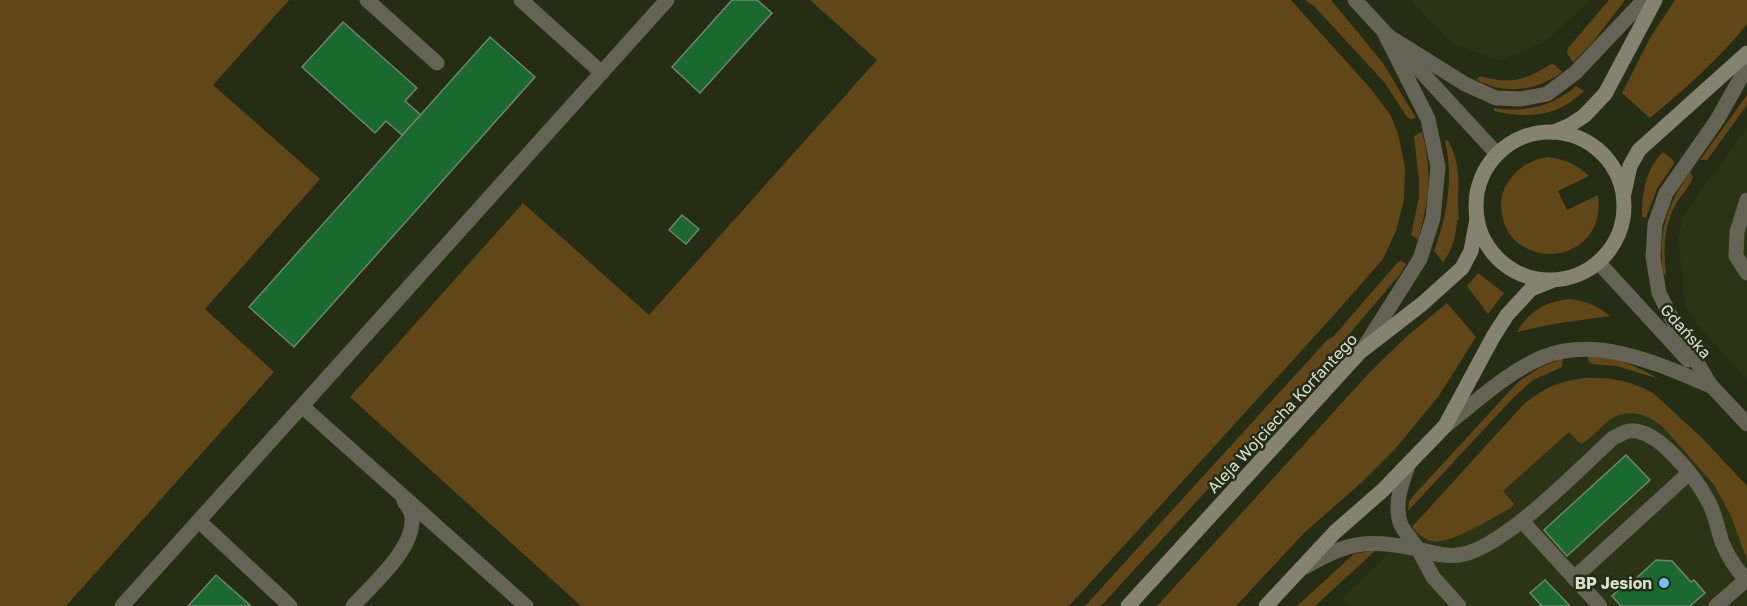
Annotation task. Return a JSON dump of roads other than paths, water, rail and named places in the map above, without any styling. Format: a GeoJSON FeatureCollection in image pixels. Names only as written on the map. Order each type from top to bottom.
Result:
{"type":"FeatureCollection","features":[{"type":"Feature","properties":{"kind":"main road"},"geometry":{"type":"LineString","coordinates":[[1551,281],[1527,277],[1505,266],[1489,249],[1477,219],[1476,195],[1484,172],[1497,154],[1514,141],[1534,134],[1554,132],[1584,116],[1605,94],[1655,0]]}},
{"type":"Feature","properties":{"kind":"main road"},"geometry":{"type":"LineString","coordinates":[[1266,606],[1335,532],[1383,490],[1445,426],[1493,337],[1507,315],[1531,289],[1585,272],[1599,262],[1613,247],[1622,226],[1624,193],[1630,165],[1639,150],[1747,53]]}},
{"type":"Feature","properties":{"kind":"main road"},"geometry":{"type":"LineString","coordinates":[[1554,132],[1580,138],[1599,150],[1613,166],[1624,193]]}},
{"type":"Feature","properties":{"kind":"main road","name":"Aleja Wojciecha Korfantego"},"geometry":{"type":"LineString","coordinates":[[1128,606],[1360,352],[1422,304],[1462,268],[1471,251],[1477,219]]}},
{"type":"Feature","properties":{"kind":"street"},"geometry":{"type":"LineString","coordinates":[[366,0],[437,63]]}},
{"type":"Feature","properties":{"kind":"street"},"geometry":{"type":"LineString","coordinates":[[521,0],[602,73]]}},
{"type":"Feature","properties":{"kind":"street"},"geometry":{"type":"LineString","coordinates":[[122,606],[667,0]]}},
{"type":"Feature","properties":{"kind":"street"},"geometry":{"type":"LineString","coordinates":[[1355,0],[1497,154]]}},
{"type":"Feature","properties":{"kind":"street"},"geometry":{"type":"LineString","coordinates":[[1385,34],[1465,84],[1496,98],[1521,99],[1547,94],[1575,73],[1644,0]]}},
{"type":"Feature","properties":{"kind":"street"},"geometry":{"type":"LineString","coordinates":[[1360,352],[1420,259],[1433,218],[1438,167],[1428,119],[1385,34]]}},
{"type":"Feature","properties":{"kind":"street"},"geometry":{"type":"LineString","coordinates":[[1711,386],[1674,325],[1659,294],[1653,257],[1655,224],[1666,193],[1717,120],[1747,67]]}},
{"type":"Feature","properties":{"kind":"street"},"geometry":{"type":"LineString","coordinates":[[1747,200],[1737,232],[1737,256],[1747,273]]}},
{"type":"Feature","properties":{"kind":"street","name":"Gdańska"},"geometry":{"type":"LineString","coordinates":[[1599,262],[1747,424]]}},
{"type":"Feature","properties":{"kind":"street"},"geometry":{"type":"LineString","coordinates":[[1445,426],[1511,376],[1543,357],[1575,349],[1608,351],[1657,364],[1711,386]]}},
{"type":"Feature","properties":{"kind":"street"},"geometry":{"type":"LineString","coordinates":[[303,407],[526,606]]}},
{"type":"Feature","properties":{"kind":"street"},"geometry":{"type":"LineString","coordinates":[[1297,572],[1329,553],[1367,542],[1389,543],[1438,555],[1460,555],[1489,544],[1522,521],[1613,438],[1629,430],[1645,433],[1663,446],[1689,473],[1708,500],[1723,544],[1736,569],[1746,580],[1716,606]]}},
{"type":"Feature","properties":{"kind":"street"},"geometry":{"type":"LineString","coordinates":[[1409,463],[1399,491],[1398,510],[1401,525],[1418,549],[1433,577],[1459,606]]}},
{"type":"Feature","properties":{"kind":"street"},"geometry":{"type":"LineString","coordinates":[[1574,578],[1689,473]]}},
{"type":"Feature","properties":{"kind":"street"},"geometry":{"type":"LineString","coordinates":[[353,606],[403,549],[411,530],[411,514],[402,495]]}},
{"type":"Feature","properties":{"kind":"street"},"geometry":{"type":"LineString","coordinates":[[199,521],[290,606]]}},
{"type":"Feature","properties":{"kind":"street"},"geometry":{"type":"LineString","coordinates":[[1522,521],[1600,606]]}},
{"type":"Feature","properties":{"kind":"place","name":"BP Jesion"},"geometry":{"type":"Point","coordinates":[1664,583]}}]}
